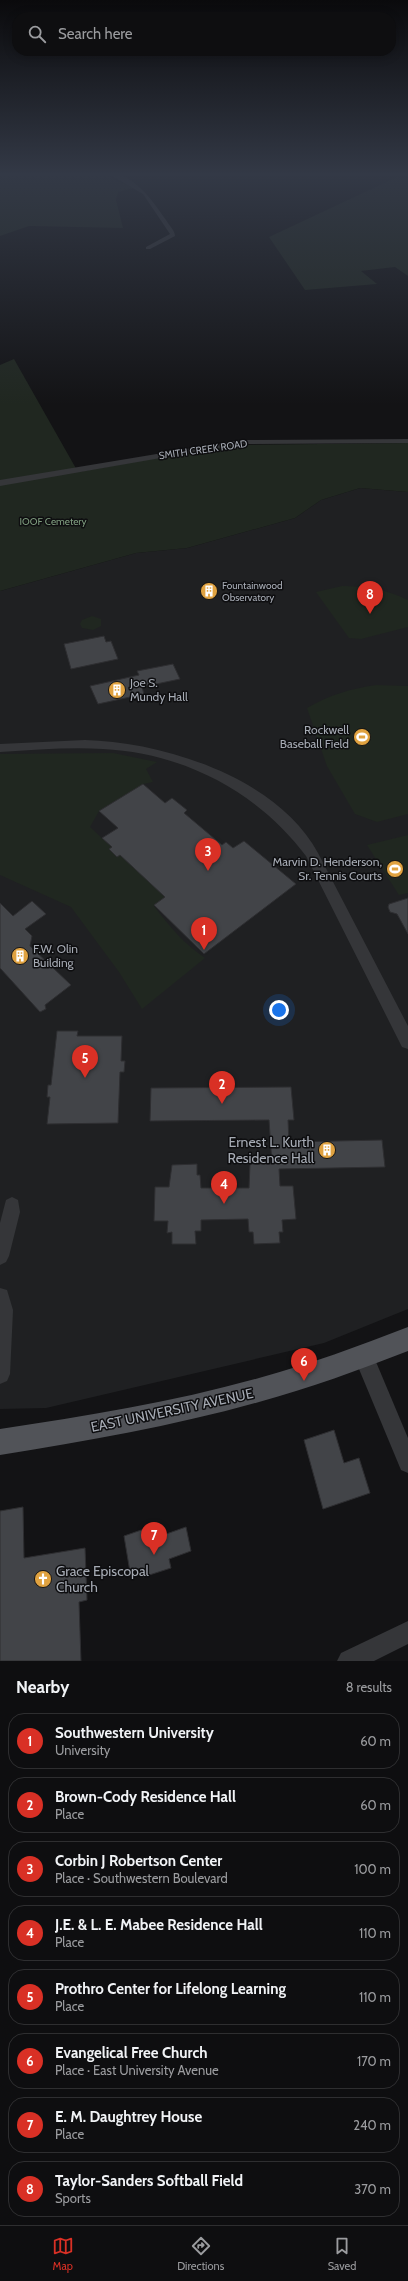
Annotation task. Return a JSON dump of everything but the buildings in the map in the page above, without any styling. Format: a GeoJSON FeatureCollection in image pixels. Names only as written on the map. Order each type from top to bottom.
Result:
{"type":"FeatureCollection","features":[{"type":"Feature","properties":{"kind":"main road","name":"EAST UNIVERSITY AVENUE"},"geometry":{"type":"LineString","coordinates":[[0,1442],[58,1434],[202,1406],[277,1386],[364,1357],[408,1339]]}},
{"type":"Feature","properties":{"kind":"street","name":"SMITH CREEK ROAD"},"geometry":{"type":"LineString","coordinates":[[0,483],[241,442],[408,441]]}},
{"type":"Feature","properties":{"kind":"street"},"geometry":{"type":"LineString","coordinates":[[0,748],[88,744],[136,748],[181,759],[209,770],[248,793],[301,838],[311,853],[408,1042]]}},
{"type":"Feature","properties":{"kind":"street"},"geometry":{"type":"LineString","coordinates":[[0,1256],[3,1236],[12,1216],[12,1206]]}},
{"type":"Feature","properties":{"kind":"street"},"geometry":{"type":"LineString","coordinates":[[0,1297],[4,1310],[0,1374]]}},
{"type":"Feature","properties":{"kind":"street"},"geometry":{"type":"LineString","coordinates":[[364,1357],[408,1464]]}},
{"type":"Feature","properties":{"kind":"street"},"geometry":{"type":"LineString","coordinates":[[349,1661],[408,1632]]}},
{"type":"Feature","properties":{"kind":"shaded area"},"geometry":{"type":"Polygon","coordinates":[[[360,488],[408,492],[408,1309],[324,1343],[46,1408],[0,1409],[0,591],[136,553],[187,548],[295,518],[321,500],[360,488]]]}},
{"type":"Feature","properties":{"kind":"green space"},"geometry":{"type":"Polygon","coordinates":[[[278,251],[408,251],[408,276],[395,267],[361,271],[377,284],[305,290],[278,251]]]}},
{"type":"Feature","properties":{"kind":"green space","name":"IOOF Cemetery"},"geometry":{"type":"Polygon","coordinates":[[[14,359],[78,472],[229,445],[408,443],[408,492],[360,488],[321,500],[295,518],[187,548],[136,553],[0,591],[0,365],[14,359]]]}},
{"type":"Feature","properties":{"kind":"green space"},"geometry":{"type":"Polygon","coordinates":[[[342,586],[375,589],[391,593],[408,600],[408,627],[361,639],[349,638],[316,592],[342,586]]]}},
{"type":"Feature","properties":{"kind":"green space"},"geometry":{"type":"Polygon","coordinates":[[[92,616],[101,619],[101,626],[93,630],[82,628],[80,624],[82,620],[92,616]]]}},
{"type":"Feature","properties":{"kind":"green space","name":"Rockwell Baseball Field"},"geometry":{"type":"Polygon","coordinates":[[[376,685],[408,686],[408,814],[377,822],[355,814],[327,766],[307,708],[323,699],[340,693],[376,685]]]}},
{"type":"Feature","properties":{"kind":"green space"},"geometry":{"type":"Polygon","coordinates":[[[113,753],[157,762],[146,769],[153,782],[143,784],[99,811],[90,827],[165,897],[154,906],[177,934],[190,947],[205,958],[142,1009],[119,972],[71,907],[0,875],[0,754],[113,753]]]}},
{"type":"Feature","properties":{"kind":"green space","name":"Marvin D. Henderson, Sr. Tennis Courts"},"geometry":{"type":"Polygon","coordinates":[[[408,835],[408,893],[399,895],[367,845],[408,835]]]}},
{"type":"Feature","properties":{"kind":"place","name":"Fountainwood Observatory"},"geometry":{"type":"Point","coordinates":[209,591]}},
{"type":"Feature","properties":{"kind":"place","name":"Taylor-Sanders Softball Field"},"geometry":{"type":"Point","coordinates":[370,614]}},
{"type":"Feature","properties":{"kind":"place","name":"Joe S. Mundy Hall"},"geometry":{"type":"Point","coordinates":[117,690]}},
{"type":"Feature","properties":{"kind":"place","name":"Rockwell Baseball Field"},"geometry":{"type":"Point","coordinates":[362,737]}},
{"type":"Feature","properties":{"kind":"place","name":"Marvin D. Henderson, Sr. Tennis Courts"},"geometry":{"type":"Point","coordinates":[395,869]}},
{"type":"Feature","properties":{"kind":"place","name":"Corbin J Robertson Center"},"geometry":{"type":"Point","coordinates":[208,871]}},
{"type":"Feature","properties":{"kind":"place","name":"Southwestern University"},"geometry":{"type":"Point","coordinates":[204,950]}},
{"type":"Feature","properties":{"kind":"place","name":"F.W. Olin Building"},"geometry":{"type":"Point","coordinates":[20,956]}},
{"type":"Feature","properties":{"kind":"place","name":"Prothro Center for Lifelong Learning"},"geometry":{"type":"Point","coordinates":[85,1078]}},
{"type":"Feature","properties":{"kind":"place","name":"Brown-Cody Residence Hall"},"geometry":{"type":"Point","coordinates":[222,1104]}},
{"type":"Feature","properties":{"kind":"place","name":"Ernest L. Kurth Residence Hall"},"geometry":{"type":"Point","coordinates":[327,1150]}},
{"type":"Feature","properties":{"kind":"place","name":"J.E. & L. E. Mabee Residence Hall"},"geometry":{"type":"Point","coordinates":[224,1204]}},
{"type":"Feature","properties":{"kind":"place","name":"Evangelical Free Church"},"geometry":{"type":"Point","coordinates":[304,1381]}},
{"type":"Feature","properties":{"kind":"place","name":"E. M. Daughtrey House"},"geometry":{"type":"Point","coordinates":[154,1555]}},
{"type":"Feature","properties":{"kind":"place","name":"Grace Episcopal Church"},"geometry":{"type":"Point","coordinates":[43,1579]}}]}
